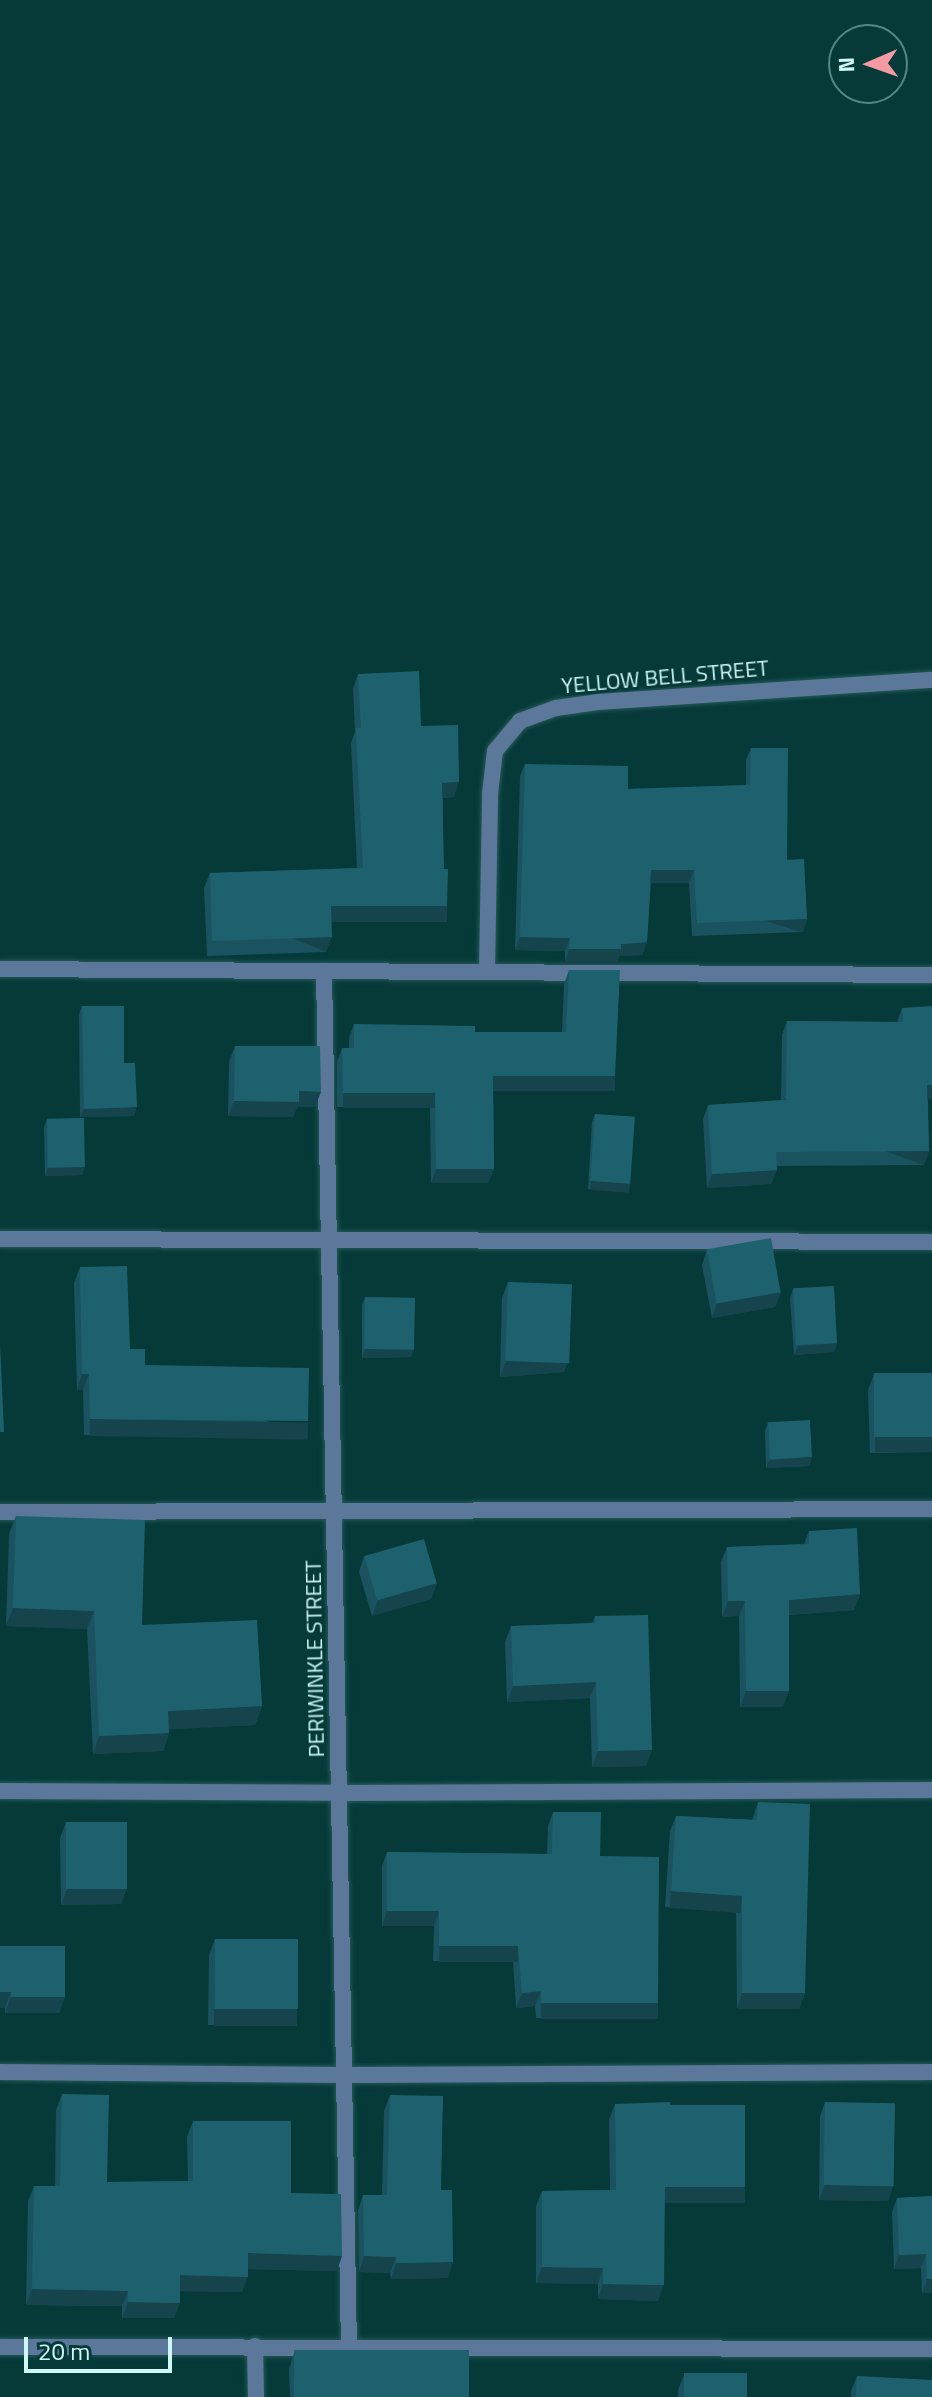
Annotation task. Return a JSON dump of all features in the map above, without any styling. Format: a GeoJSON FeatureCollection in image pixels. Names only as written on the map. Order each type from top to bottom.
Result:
{"type":"FeatureCollection","features":[{"type":"Feature","properties":{"kind":"street","name":"YELLOW BELL STREET"},"geometry":{"type":"LineString","coordinates":[[487,971],[491,780],[495,751],[520,721],[556,708],[598,702],[932,680]]}},
{"type":"Feature","properties":{"kind":"street"},"geometry":{"type":"LineString","coordinates":[[0,969],[932,975]]}},
{"type":"Feature","properties":{"kind":"street","name":"PERIWINKLE STREET"},"geometry":{"type":"LineString","coordinates":[[324,971],[349,2347]]}},
{"type":"Feature","properties":{"kind":"street"},"geometry":{"type":"LineString","coordinates":[[0,1239],[932,1242]]}},
{"type":"Feature","properties":{"kind":"street"},"geometry":{"type":"LineString","coordinates":[[0,1512],[932,1509]]}},
{"type":"Feature","properties":{"kind":"street"},"geometry":{"type":"LineString","coordinates":[[0,1791],[932,1790]]}},
{"type":"Feature","properties":{"kind":"street"},"geometry":{"type":"LineString","coordinates":[[0,2072],[344,2075],[932,2072]]}},
{"type":"Feature","properties":{"kind":"street"},"geometry":{"type":"LineString","coordinates":[[255,2346],[256,2397]]}},
{"type":"Feature","properties":{"kind":"street"},"geometry":{"type":"LineString","coordinates":[[0,2347],[932,2349]]}},
{"type":"Feature","properties":{"kind":"building"},"geometry":{"type":"Polygon","coordinates":[[[419,671],[421,726],[458,725],[459,782],[442,783],[444,869],[448,869],[447,906],[331,906],[332,937],[212,941],[210,873],[363,868],[356,728],[361,728],[358,674],[419,671]]]}},
{"type":"Feature","properties":{"kind":"building"},"geometry":{"type":"Polygon","coordinates":[[[751,748],[788,748],[787,860],[804,859],[807,919],[697,923],[694,870],[651,870],[647,942],[621,944],[621,949],[569,949],[570,938],[520,937],[525,764],[628,766],[628,789],[750,785],[751,748]]]}},
{"type":"Feature","properties":{"kind":"building"},"geometry":{"type":"Polygon","coordinates":[[[569,970],[620,970],[615,1076],[493,1076],[494,1169],[436,1169],[435,1093],[343,1093],[342,1048],[354,1048],[354,1024],[475,1026],[475,1032],[566,1032],[569,970]]]}},
{"type":"Feature","properties":{"kind":"building"},"geometry":{"type":"Polygon","coordinates":[[[82,1006],[124,1006],[124,1063],[135,1063],[137,1107],[84,1109],[82,1006]]]}},
{"type":"Feature","properties":{"kind":"building"},"geometry":{"type":"Polygon","coordinates":[[[932,1006],[932,1085],[927,1085],[929,1151],[776,1152],[777,1170],[712,1174],[708,1105],[786,1100],[787,1021],[903,1022],[902,1008],[932,1006]]]}},
{"type":"Feature","properties":{"kind":"building"},"geometry":{"type":"Polygon","coordinates":[[[235,1046],[320,1046],[321,1092],[299,1091],[299,1102],[234,1101],[235,1046]]]}},
{"type":"Feature","properties":{"kind":"building"},"geometry":{"type":"Polygon","coordinates":[[[595,1114],[635,1117],[630,1184],[590,1181],[595,1114]]]}},
{"type":"Feature","properties":{"kind":"building"},"geometry":{"type":"Polygon","coordinates":[[[84,1118],[85,1167],[48,1168],[47,1119],[84,1118]]]}},
{"type":"Feature","properties":{"kind":"building"},"geometry":{"type":"Polygon","coordinates":[[[771,1238],[781,1292],[717,1303],[707,1249],[771,1238]]]}},
{"type":"Feature","properties":{"kind":"building"},"geometry":{"type":"Polygon","coordinates":[[[127,1266],[130,1349],[145,1349],[145,1365],[309,1368],[308,1421],[90,1419],[89,1374],[82,1374],[80,1267],[127,1266]]]}},
{"type":"Feature","properties":{"kind":"building"},"geometry":{"type":"Polygon","coordinates":[[[508,1282],[572,1284],[569,1363],[505,1361],[508,1282]]]}},
{"type":"Feature","properties":{"kind":"building"},"geometry":{"type":"Polygon","coordinates":[[[834,1286],[837,1343],[796,1345],[793,1288],[834,1286]]]}},
{"type":"Feature","properties":{"kind":"building"},"geometry":{"type":"Polygon","coordinates":[[[365,1297],[415,1298],[414,1350],[364,1349],[365,1297]]]}},
{"type":"Feature","properties":{"kind":"building"},"geometry":{"type":"Polygon","coordinates":[[[0,1343],[4,1432],[0,1432],[0,1343]]]}},
{"type":"Feature","properties":{"kind":"building"},"geometry":{"type":"Polygon","coordinates":[[[874,1373],[932,1373],[932,1437],[874,1437],[874,1373]]]}},
{"type":"Feature","properties":{"kind":"building"},"geometry":{"type":"Polygon","coordinates":[[[810,1420],[812,1457],[770,1459],[768,1422],[810,1420]]]}},
{"type":"Feature","properties":{"kind":"building"},"geometry":{"type":"Polygon","coordinates":[[[16,1516],[145,1520],[142,1625],[257,1620],[262,1706],[168,1711],[169,1733],[99,1736],[94,1611],[13,1608],[16,1516]]]}},
{"type":"Feature","properties":{"kind":"building"},"geometry":{"type":"Polygon","coordinates":[[[857,1528],[860,1594],[789,1600],[789,1691],[746,1691],[745,1601],[728,1601],[727,1547],[809,1544],[809,1531],[857,1528]]]}},
{"type":"Feature","properties":{"kind":"building"},"geometry":{"type":"Polygon","coordinates":[[[424,1539],[437,1583],[377,1600],[364,1556],[424,1539]]]}},
{"type":"Feature","properties":{"kind":"building"},"geometry":{"type":"Polygon","coordinates":[[[648,1615],[652,1750],[598,1751],[596,1682],[513,1686],[511,1626],[595,1623],[595,1616],[648,1615]]]}},
{"type":"Feature","properties":{"kind":"building"},"geometry":{"type":"Polygon","coordinates":[[[758,1802],[810,1804],[805,1993],[742,1993],[742,1896],[671,1891],[676,1816],[757,1820],[758,1802]]]}},
{"type":"Feature","properties":{"kind":"building"},"geometry":{"type":"Polygon","coordinates":[[[553,1812],[601,1812],[600,1856],[659,1857],[658,2003],[541,2003],[541,1991],[522,1993],[518,1946],[439,1946],[439,1911],[387,1911],[387,1852],[552,1854],[553,1812]]]}},
{"type":"Feature","properties":{"kind":"building"},"geometry":{"type":"Polygon","coordinates":[[[66,1822],[127,1822],[127,1889],[66,1889],[66,1822]]]}},
{"type":"Feature","properties":{"kind":"building"},"geometry":{"type":"Polygon","coordinates":[[[215,1939],[298,1939],[298,2009],[215,2009],[215,1939]]]}},
{"type":"Feature","properties":{"kind":"building"},"geometry":{"type":"Polygon","coordinates":[[[0,1946],[65,1946],[65,1997],[11,1997],[11,1992],[0,1992],[0,1946]]]}},
{"type":"Feature","properties":{"kind":"building"},"geometry":{"type":"Polygon","coordinates":[[[62,2094],[109,2095],[107,2182],[193,2181],[193,2121],[291,2121],[291,2193],[341,2194],[342,2256],[248,2253],[248,2277],[180,2275],[180,2303],[128,2302],[128,2291],[32,2289],[34,2186],[60,2186],[62,2094]]]}},
{"type":"Feature","properties":{"kind":"building"},"geometry":{"type":"Polygon","coordinates":[[[390,2095],[443,2096],[441,2190],[452,2190],[453,2262],[396,2263],[396,2257],[364,2256],[363,2195],[387,2195],[390,2095]]]}},
{"type":"Feature","properties":{"kind":"building"},"geometry":{"type":"Polygon","coordinates":[[[670,2102],[670,2105],[745,2105],[745,2187],[665,2187],[664,2285],[603,2284],[603,2268],[542,2267],[542,2191],[616,2190],[615,2104],[670,2102]]]}},
{"type":"Feature","properties":{"kind":"building"},"geometry":{"type":"Polygon","coordinates":[[[825,2102],[895,2103],[894,2186],[824,2185],[825,2102]]]}},
{"type":"Feature","properties":{"kind":"building"},"geometry":{"type":"Polygon","coordinates":[[[932,2196],[932,2279],[927,2279],[926,2254],[899,2255],[897,2198],[932,2196]]]}},
{"type":"Feature","properties":{"kind":"building"},"geometry":{"type":"Polygon","coordinates":[[[294,2350],[469,2350],[469,2397],[294,2397],[294,2350]]]}},
{"type":"Feature","properties":{"kind":"building"},"geometry":{"type":"Polygon","coordinates":[[[684,2373],[747,2373],[747,2397],[684,2397],[684,2373]]]}},
{"type":"Feature","properties":{"kind":"building"},"geometry":{"type":"Polygon","coordinates":[[[857,2376],[932,2380],[932,2397],[856,2397],[857,2376]]]}}]}
